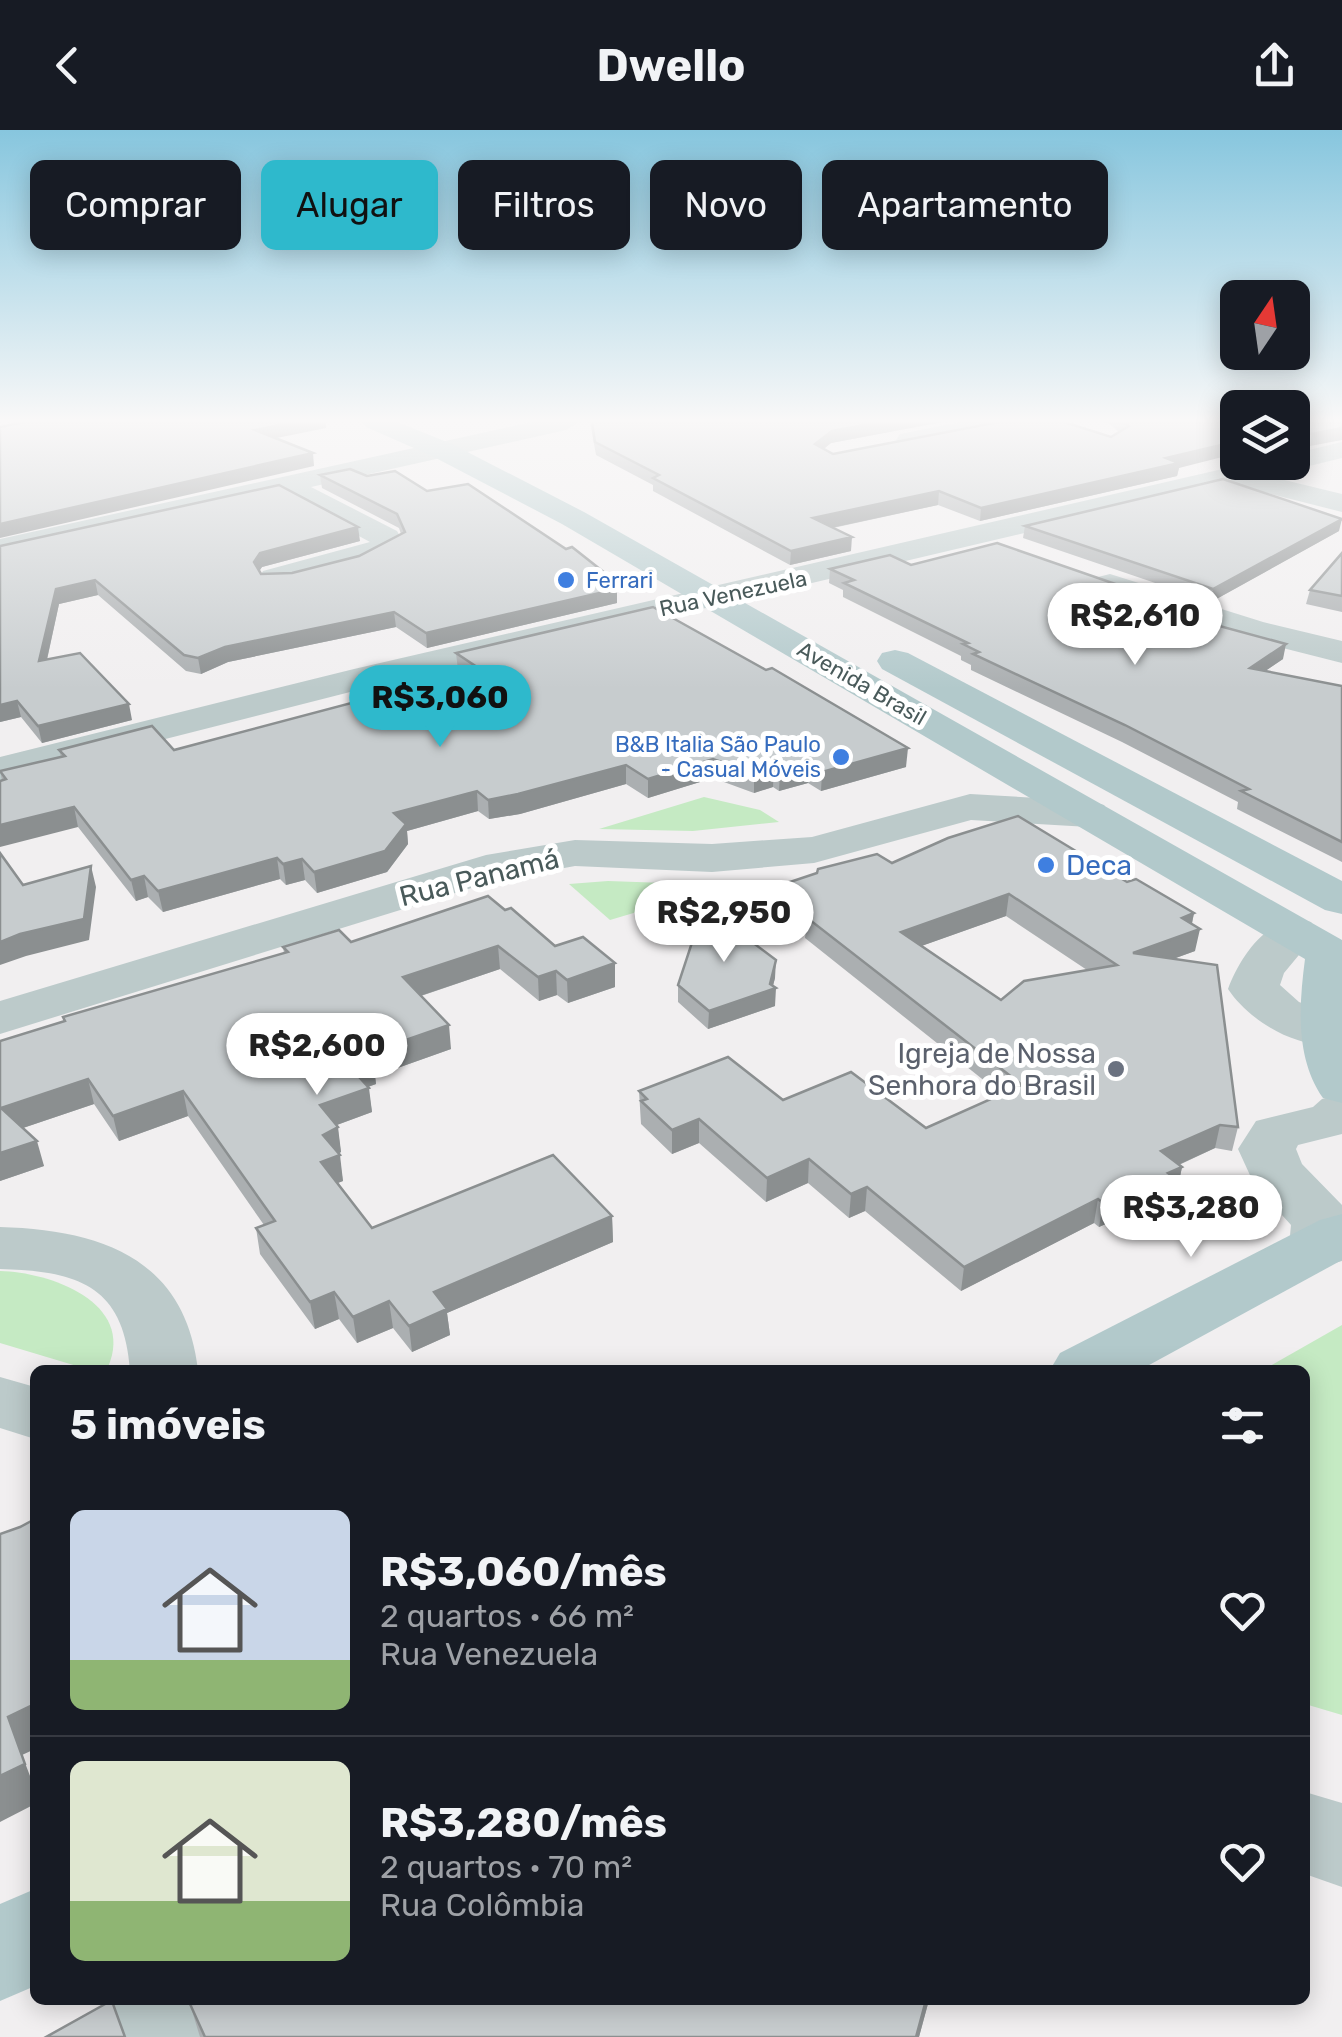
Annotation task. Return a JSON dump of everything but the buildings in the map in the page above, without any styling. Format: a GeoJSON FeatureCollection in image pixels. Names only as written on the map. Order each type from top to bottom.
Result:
{"type":"FeatureCollection","features":[{"type":"Feature","properties":{"kind":"main road","name":"Avenida Brasil"},"geometry":{"type":"LineString","coordinates":[[571,511],[1322,948]]}},
{"type":"Feature","properties":{"kind":"main road","name":"Avenida Brasil"},"geometry":{"type":"LineString","coordinates":[[599,511],[861,643],[1342,900]]}},
{"type":"Feature","properties":{"kind":"main road"},"geometry":{"type":"LineString","coordinates":[[1014,770],[1070,754]]}},
{"type":"Feature","properties":{"kind":"main road"},"geometry":{"type":"LineString","coordinates":[[1322,948],[1328,1051],[1342,1086]]}},
{"type":"Feature","properties":{"kind":"main road"},"geometry":{"type":"LineString","coordinates":[[1094,1365],[1331,1240]]}},
{"type":"Feature","properties":{"kind":"main road"},"geometry":{"type":"LineString","coordinates":[[0,1954],[30,1938]]}},
{"type":"Feature","properties":{"kind":"street"},"geometry":{"type":"LineString","coordinates":[[0,548],[164,511]]}},
{"type":"Feature","properties":{"kind":"street"},"geometry":{"type":"LineString","coordinates":[[275,578],[377,551],[388,543],[386,538],[334,511]]}},
{"type":"Feature","properties":{"kind":"street","name":"Rua Venezuela"},"geometry":{"type":"LineString","coordinates":[[0,770],[335,684],[1085,511]]}},
{"type":"Feature","properties":{"kind":"street"},"geometry":{"type":"LineString","coordinates":[[979,536],[1035,556]]}},
{"type":"Feature","properties":{"kind":"street"},"geometry":{"type":"LineString","coordinates":[[1072,570],[1165,604],[1342,652]]}},
{"type":"Feature","properties":{"kind":"street","name":"Rua Panamá"},"geometry":{"type":"LineString","coordinates":[[970,807],[1014,770]]}},
{"type":"Feature","properties":{"kind":"street","name":"Rua Panamá"},"geometry":{"type":"LineString","coordinates":[[0,1018],[486,869],[538,857],[575,853],[760,856],[814,850],[970,807],[1089,814]]}},
{"type":"Feature","properties":{"kind":"street"},"geometry":{"type":"LineString","coordinates":[[1322,948],[1260,969],[1253,989],[1281,1013],[1326,1031]]}},
{"type":"Feature","properties":{"kind":"street"},"geometry":{"type":"LineString","coordinates":[[1331,1240],[1302,1195],[1275,1171],[1267,1149],[1276,1133],[1333,1119],[1342,1111]]}},
{"type":"Feature","properties":{"kind":"street"},"geometry":{"type":"LineString","coordinates":[[0,1248],[71,1256],[118,1275],[149,1306],[159,1325],[163,1365]]}},
{"type":"Feature","properties":{"kind":"street"},"geometry":{"type":"LineString","coordinates":[[0,1402],[30,1411]]}},
{"type":"Feature","properties":{"kind":"street"},"geometry":{"type":"LineString","coordinates":[[1310,1835],[1342,1845]]}},
{"type":"Feature","properties":{"kind":"street"},"geometry":{"type":"LineString","coordinates":[[158,2005],[176,2037]]}},
{"type":"Feature","properties":{"kind":"green space"},"geometry":{"type":"Polygon","coordinates":[[[704,797],[760,810],[779,822],[693,831],[599,829],[704,797]]]}},
{"type":"Feature","properties":{"kind":"green space"},"geometry":{"type":"Polygon","coordinates":[[[665,883],[704,892],[610,920],[569,884],[665,883]]]}},
{"type":"Feature","properties":{"kind":"green space"},"geometry":{"type":"Polygon","coordinates":[[[0,1271],[41,1277],[83,1295],[99,1308],[110,1325],[113,1344],[108,1365],[73,1365],[0,1343],[0,1271]]]}},
{"type":"Feature","properties":{"kind":"green space"},"geometry":{"type":"Polygon","coordinates":[[[1342,1325],[1342,1715],[1310,1705],[1310,1365],[1272,1365],[1342,1325]]]}},
{"type":"Feature","properties":{"kind":"place","name":"Ferrari"},"geometry":{"type":"Point","coordinates":[566,580]}},
{"type":"Feature","properties":{"kind":"place","name":"B&B Italia São Paulo - Casual Móveis"},"geometry":{"type":"Point","coordinates":[841,757]}},
{"type":"Feature","properties":{"kind":"place","name":"Deca"},"geometry":{"type":"Point","coordinates":[1046,865]}},
{"type":"Feature","properties":{"kind":"place","name":"Igreja de Nossa Senhora do Brasil"},"geometry":{"type":"Point","coordinates":[1116,1069]}}]}
